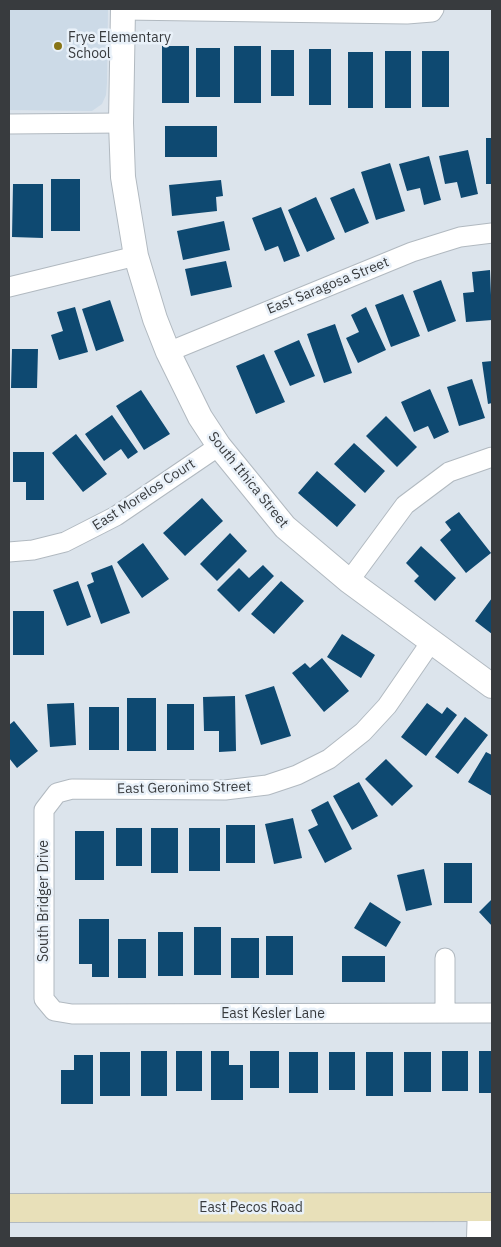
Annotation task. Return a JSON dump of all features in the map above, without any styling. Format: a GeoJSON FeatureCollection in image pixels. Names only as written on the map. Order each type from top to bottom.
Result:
{"type":"FeatureCollection","features":[{"type":"Feature","properties":{"kind":"main road","name":"East Pecos Road"},"geometry":{"type":"LineString","coordinates":[[9,1208],[486,1207]]}},
{"type":"Feature","properties":{"kind":"street"},"geometry":{"type":"LineString","coordinates":[[122,9],[407,14],[433,11]]}},
{"type":"Feature","properties":{"kind":"street","name":"South Ithica Street"},"geometry":{"type":"LineString","coordinates":[[122,9],[121,123],[123,177],[136,256],[152,311],[168,352],[200,417],[218,446],[285,527],[349,581],[492,686]]}},
{"type":"Feature","properties":{"kind":"street"},"geometry":{"type":"LineString","coordinates":[[9,124],[121,123]]}},
{"type":"Feature","properties":{"kind":"street","name":"East Saragosa Street"},"geometry":{"type":"LineString","coordinates":[[168,352],[412,252],[460,236],[492,233]]}},
{"type":"Feature","properties":{"kind":"street"},"geometry":{"type":"LineString","coordinates":[[9,287],[136,256]]}},
{"type":"Feature","properties":{"kind":"street","name":"East Morelos Court"},"geometry":{"type":"LineString","coordinates":[[9,552],[33,550],[65,542],[116,516],[218,446]]}},
{"type":"Feature","properties":{"kind":"street"},"geometry":{"type":"LineString","coordinates":[[349,581],[405,505],[449,472],[492,457]]}},
{"type":"Feature","properties":{"kind":"street","name":"East Geronimo Street"},"geometry":{"type":"LineString","coordinates":[[57,793],[72,789],[225,790],[267,785],[297,775],[329,760],[363,732],[387,706],[431,642]]}},
{"type":"Feature","properties":{"kind":"street","name":"South Bridger Drive"},"geometry":{"type":"LineString","coordinates":[[54,1011],[44,1000],[44,810],[57,793]]}},
{"type":"Feature","properties":{"kind":"street"},"geometry":{"type":"LineString","coordinates":[[445,958],[445,1014]]}},
{"type":"Feature","properties":{"kind":"street","name":"East Kesler Lane"},"geometry":{"type":"LineString","coordinates":[[54,1011],[72,1014],[492,1014]]}},
{"type":"Feature","properties":{"kind":"street"},"geometry":{"type":"LineString","coordinates":[[479,1238],[486,1207]]}},
{"type":"Feature","properties":{"kind":"shaded area","name":"Frye Elementary School"},"geometry":{"type":"Polygon","coordinates":[[[9,9],[108,9],[107,83],[106,95],[102,104],[92,111],[9,110],[9,9]]]}},
{"type":"Feature","properties":{"kind":"building"},"geometry":{"type":"Polygon","coordinates":[[[162,46],[189,46],[189,103],[162,103],[162,46]]]}},
{"type":"Feature","properties":{"kind":"building"},"geometry":{"type":"Polygon","coordinates":[[[234,46],[261,46],[261,103],[234,103],[234,46]]]}},
{"type":"Feature","properties":{"kind":"building"},"geometry":{"type":"Polygon","coordinates":[[[196,48],[220,48],[220,97],[196,97],[196,48]]]}},
{"type":"Feature","properties":{"kind":"building"},"geometry":{"type":"Polygon","coordinates":[[[309,49],[331,49],[331,105],[309,105],[309,49]]]}},
{"type":"Feature","properties":{"kind":"building"},"geometry":{"type":"Polygon","coordinates":[[[271,50],[294,50],[294,96],[271,96],[271,50]]]}},
{"type":"Feature","properties":{"kind":"building"},"geometry":{"type":"Polygon","coordinates":[[[385,51],[411,51],[411,108],[385,108],[385,51]]]}},
{"type":"Feature","properties":{"kind":"building"},"geometry":{"type":"Polygon","coordinates":[[[422,51],[449,51],[449,107],[422,107],[422,51]]]}},
{"type":"Feature","properties":{"kind":"building"},"geometry":{"type":"Polygon","coordinates":[[[348,52],[373,52],[373,108],[348,108],[348,52]]]}},
{"type":"Feature","properties":{"kind":"building"},"geometry":{"type":"Polygon","coordinates":[[[165,126],[217,126],[217,157],[165,157],[165,126]]]}},
{"type":"Feature","properties":{"kind":"building"},"geometry":{"type":"Polygon","coordinates":[[[486,138],[492,138],[492,184],[486,184],[486,138]]]}},
{"type":"Feature","properties":{"kind":"building"},"geometry":{"type":"Polygon","coordinates":[[[468,150],[478,194],[461,198],[457,182],[445,184],[439,156],[468,150]]]}},
{"type":"Feature","properties":{"kind":"building"},"geometry":{"type":"Polygon","coordinates":[[[429,156],[441,200],[424,205],[420,188],[407,191],[399,164],[429,156]]]}},
{"type":"Feature","properties":{"kind":"building"},"geometry":{"type":"Polygon","coordinates":[[[390,163],[405,211],[376,220],[361,172],[390,163]]]}},
{"type":"Feature","properties":{"kind":"building"},"geometry":{"type":"Polygon","coordinates":[[[51,179],[80,179],[80,231],[51,231],[51,179]]]}},
{"type":"Feature","properties":{"kind":"building"},"geometry":{"type":"Polygon","coordinates":[[[221,180],[223,196],[216,197],[217,211],[172,216],[169,185],[221,180]]]}},
{"type":"Feature","properties":{"kind":"building"},"geometry":{"type":"Polygon","coordinates":[[[13,184],[43,184],[43,238],[12,237],[13,184]]]}},
{"type":"Feature","properties":{"kind":"building"},"geometry":{"type":"Polygon","coordinates":[[[354,188],[369,223],[345,233],[330,198],[354,188]]]}},
{"type":"Feature","properties":{"kind":"building"},"geometry":{"type":"Polygon","coordinates":[[[316,197],[335,239],[307,252],[288,210],[316,197]]]}},
{"type":"Feature","properties":{"kind":"building"},"geometry":{"type":"Polygon","coordinates":[[[281,207],[300,256],[284,262],[278,246],[265,251],[252,218],[281,207]]]}},
{"type":"Feature","properties":{"kind":"building"},"geometry":{"type":"Polygon","coordinates":[[[224,221],[230,250],[183,260],[177,231],[224,221]]]}},
{"type":"Feature","properties":{"kind":"building"},"geometry":{"type":"Polygon","coordinates":[[[226,261],[232,287],[191,296],[185,269],[226,261]]]}},
{"type":"Feature","properties":{"kind":"building"},"geometry":{"type":"Polygon","coordinates":[[[490,270],[492,320],[466,322],[463,293],[474,292],[472,272],[490,270]]]}},
{"type":"Feature","properties":{"kind":"building"},"geometry":{"type":"Polygon","coordinates":[[[441,280],[456,321],[428,332],[413,291],[441,280]]]}},
{"type":"Feature","properties":{"kind":"building"},"geometry":{"type":"Polygon","coordinates":[[[403,294],[420,336],[391,347],[375,305],[403,294]]]}},
{"type":"Feature","properties":{"kind":"building"},"geometry":{"type":"Polygon","coordinates":[[[110,300],[124,341],[96,351],[82,309],[110,300]]]}},
{"type":"Feature","properties":{"kind":"building"},"geometry":{"type":"Polygon","coordinates":[[[75,307],[88,352],[59,360],[51,335],[63,331],[57,312],[75,307]]]}},
{"type":"Feature","properties":{"kind":"building"},"geometry":{"type":"Polygon","coordinates":[[[366,307],[386,350],[358,363],[346,338],[359,332],[351,315],[366,307]]]}},
{"type":"Feature","properties":{"kind":"building"},"geometry":{"type":"Polygon","coordinates":[[[335,324],[352,373],[324,383],[307,334],[335,324]]]}},
{"type":"Feature","properties":{"kind":"building"},"geometry":{"type":"Polygon","coordinates":[[[299,340],[315,376],[290,386],[274,351],[299,340]]]}},
{"type":"Feature","properties":{"kind":"building"},"geometry":{"type":"Polygon","coordinates":[[[12,349],[38,349],[37,388],[11,388],[12,349]]]}},
{"type":"Feature","properties":{"kind":"building"},"geometry":{"type":"Polygon","coordinates":[[[264,354],[285,402],[256,414],[236,366],[264,354]]]}},
{"type":"Feature","properties":{"kind":"building"},"geometry":{"type":"Polygon","coordinates":[[[492,361],[492,403],[488,404],[482,362],[492,361]]]}},
{"type":"Feature","properties":{"kind":"building"},"geometry":{"type":"Polygon","coordinates":[[[472,379],[485,418],[459,426],[447,387],[472,379]]]}},
{"type":"Feature","properties":{"kind":"building"},"geometry":{"type":"Polygon","coordinates":[[[430,389],[449,432],[434,439],[428,426],[414,432],[401,402],[430,389]]]}},
{"type":"Feature","properties":{"kind":"building"},"geometry":{"type":"Polygon","coordinates":[[[141,390],[170,434],[144,450],[116,406],[141,390]]]}},
{"type":"Feature","properties":{"kind":"building"},"geometry":{"type":"Polygon","coordinates":[[[112,415],[138,452],[128,459],[121,449],[104,461],[85,434],[112,415]]]}},
{"type":"Feature","properties":{"kind":"building"},"geometry":{"type":"Polygon","coordinates":[[[386,416],[417,447],[397,467],[366,436],[386,416]]]}},
{"type":"Feature","properties":{"kind":"building"},"geometry":{"type":"Polygon","coordinates":[[[76,434],[107,474],[83,492],[52,453],[76,434]]]}},
{"type":"Feature","properties":{"kind":"building"},"geometry":{"type":"Polygon","coordinates":[[[354,443],[385,471],[365,493],[334,464],[354,443]]]}},
{"type":"Feature","properties":{"kind":"building"},"geometry":{"type":"Polygon","coordinates":[[[13,452],[44,452],[44,500],[26,500],[26,482],[13,482],[13,452]]]}},
{"type":"Feature","properties":{"kind":"building"},"geometry":{"type":"Polygon","coordinates":[[[317,471],[356,505],[337,527],[298,493],[317,471]]]}},
{"type":"Feature","properties":{"kind":"building"},"geometry":{"type":"Polygon","coordinates":[[[202,498],[223,521],[185,556],[163,533],[202,498]]]}},
{"type":"Feature","properties":{"kind":"building"},"geometry":{"type":"Polygon","coordinates":[[[459,512],[491,553],[466,573],[440,540],[451,530],[445,522],[459,512]]]}},
{"type":"Feature","properties":{"kind":"building"},"geometry":{"type":"Polygon","coordinates":[[[230,533],[247,551],[217,581],[200,564],[230,533]]]}},
{"type":"Feature","properties":{"kind":"building"},"geometry":{"type":"Polygon","coordinates":[[[143,543],[169,579],[142,598],[117,562],[143,543]]]}},
{"type":"Feature","properties":{"kind":"building"},"geometry":{"type":"Polygon","coordinates":[[[421,546],[456,578],[435,601],[414,581],[419,576],[406,563],[421,546]]]}},
{"type":"Feature","properties":{"kind":"building"},"geometry":{"type":"Polygon","coordinates":[[[112,565],[130,613],[101,624],[87,585],[94,582],[91,573],[112,565]]]}},
{"type":"Feature","properties":{"kind":"building"},"geometry":{"type":"Polygon","coordinates":[[[263,565],[274,576],[239,612],[217,590],[239,568],[249,578],[263,565]]]}},
{"type":"Feature","properties":{"kind":"building"},"geometry":{"type":"Polygon","coordinates":[[[78,581],[91,617],[67,626],[53,590],[78,581]]]}},
{"type":"Feature","properties":{"kind":"building"},"geometry":{"type":"Polygon","coordinates":[[[281,581],[304,601],[274,634],[251,614],[281,581]]]}},
{"type":"Feature","properties":{"kind":"building"},"geometry":{"type":"Polygon","coordinates":[[[492,598],[492,634],[475,621],[492,598]]]}},
{"type":"Feature","properties":{"kind":"building"},"geometry":{"type":"Polygon","coordinates":[[[13,611],[44,611],[44,655],[13,655],[13,611]]]}},
{"type":"Feature","properties":{"kind":"building"},"geometry":{"type":"Polygon","coordinates":[[[342,634],[375,655],[361,678],[327,657],[342,634]]]}},
{"type":"Feature","properties":{"kind":"building"},"geometry":{"type":"Polygon","coordinates":[[[322,658],[349,691],[324,712],[292,673],[305,663],[310,668],[322,658]]]}},
{"type":"Feature","properties":{"kind":"building"},"geometry":{"type":"Polygon","coordinates":[[[274,686],[291,736],[261,745],[245,695],[274,686]]]}},
{"type":"Feature","properties":{"kind":"building"},"geometry":{"type":"Polygon","coordinates":[[[235,696],[236,751],[219,752],[219,731],[204,731],[203,697],[235,696]]]}},
{"type":"Feature","properties":{"kind":"building"},"geometry":{"type":"Polygon","coordinates":[[[127,698],[156,698],[156,751],[127,751],[127,698]]]}},
{"type":"Feature","properties":{"kind":"building"},"geometry":{"type":"Polygon","coordinates":[[[74,703],[76,745],[50,747],[47,704],[74,703]]]}},
{"type":"Feature","properties":{"kind":"building"},"geometry":{"type":"Polygon","coordinates":[[[427,703],[442,714],[447,707],[457,715],[426,756],[401,737],[427,703]]]}},
{"type":"Feature","properties":{"kind":"building"},"geometry":{"type":"Polygon","coordinates":[[[167,704],[194,704],[194,750],[167,750],[167,704]]]}},
{"type":"Feature","properties":{"kind":"building"},"geometry":{"type":"Polygon","coordinates":[[[89,707],[119,707],[119,750],[89,750],[89,707]]]}},
{"type":"Feature","properties":{"kind":"building"},"geometry":{"type":"Polygon","coordinates":[[[465,717],[488,735],[458,774],[435,757],[465,717]]]}},
{"type":"Feature","properties":{"kind":"building"},"geometry":{"type":"Polygon","coordinates":[[[14,721],[38,751],[17,768],[9,758],[9,725],[14,721]]]}},
{"type":"Feature","properties":{"kind":"building"},"geometry":{"type":"Polygon","coordinates":[[[486,752],[492,755],[492,796],[468,782],[486,752]]]}},
{"type":"Feature","properties":{"kind":"building"},"geometry":{"type":"Polygon","coordinates":[[[386,759],[413,786],[392,806],[365,779],[386,759]]]}},
{"type":"Feature","properties":{"kind":"building"},"geometry":{"type":"Polygon","coordinates":[[[359,782],[378,816],[352,830],[333,796],[359,782]]]}},
{"type":"Feature","properties":{"kind":"building"},"geometry":{"type":"Polygon","coordinates":[[[328,801],[352,849],[325,863],[308,830],[318,825],[311,810],[328,801]]]}},
{"type":"Feature","properties":{"kind":"building"},"geometry":{"type":"Polygon","coordinates":[[[293,818],[302,858],[274,864],[265,824],[293,818]]]}},
{"type":"Feature","properties":{"kind":"building"},"geometry":{"type":"Polygon","coordinates":[[[226,825],[255,825],[255,863],[226,863],[226,825]]]}},
{"type":"Feature","properties":{"kind":"building"},"geometry":{"type":"Polygon","coordinates":[[[116,828],[142,828],[142,866],[116,866],[116,828]]]}},
{"type":"Feature","properties":{"kind":"building"},"geometry":{"type":"Polygon","coordinates":[[[151,828],[178,828],[178,873],[151,873],[151,828]]]}},
{"type":"Feature","properties":{"kind":"building"},"geometry":{"type":"Polygon","coordinates":[[[189,828],[220,828],[220,871],[189,871],[189,828]]]}},
{"type":"Feature","properties":{"kind":"building"},"geometry":{"type":"Polygon","coordinates":[[[75,831],[104,831],[104,880],[75,880],[75,831]]]}},
{"type":"Feature","properties":{"kind":"building"},"geometry":{"type":"Polygon","coordinates":[[[444,863],[472,863],[472,903],[444,903],[444,863]]]}},
{"type":"Feature","properties":{"kind":"building"},"geometry":{"type":"Polygon","coordinates":[[[424,869],[432,905],[406,911],[397,875],[424,869]]]}},
{"type":"Feature","properties":{"kind":"building"},"geometry":{"type":"Polygon","coordinates":[[[492,899],[492,926],[479,912],[492,899]]]}},
{"type":"Feature","properties":{"kind":"building"},"geometry":{"type":"Polygon","coordinates":[[[370,902],[401,922],[386,947],[354,928],[370,902]]]}},
{"type":"Feature","properties":{"kind":"building"},"geometry":{"type":"Polygon","coordinates":[[[79,919],[109,919],[109,977],[92,977],[92,964],[79,964],[79,919]]]}},
{"type":"Feature","properties":{"kind":"building"},"geometry":{"type":"Polygon","coordinates":[[[194,927],[221,927],[221,975],[194,975],[194,927]]]}},
{"type":"Feature","properties":{"kind":"building"},"geometry":{"type":"Polygon","coordinates":[[[158,932],[183,932],[183,976],[158,976],[158,932]]]}},
{"type":"Feature","properties":{"kind":"building"},"geometry":{"type":"Polygon","coordinates":[[[266,936],[293,936],[293,975],[266,975],[266,936]]]}},
{"type":"Feature","properties":{"kind":"building"},"geometry":{"type":"Polygon","coordinates":[[[231,938],[259,938],[259,978],[231,978],[231,938]]]}},
{"type":"Feature","properties":{"kind":"building"},"geometry":{"type":"Polygon","coordinates":[[[118,939],[146,939],[146,978],[118,978],[118,939]]]}},
{"type":"Feature","properties":{"kind":"building"},"geometry":{"type":"Polygon","coordinates":[[[342,956],[385,956],[385,982],[342,982],[342,956]]]}},
{"type":"Feature","properties":{"kind":"building"},"geometry":{"type":"Polygon","coordinates":[[[141,1051],[167,1051],[167,1096],[141,1096],[141,1051]]]}},
{"type":"Feature","properties":{"kind":"building"},"geometry":{"type":"Polygon","coordinates":[[[176,1051],[202,1051],[202,1091],[176,1091],[176,1051]]]}},
{"type":"Feature","properties":{"kind":"building"},"geometry":{"type":"Polygon","coordinates":[[[211,1051],[229,1051],[229,1065],[243,1065],[243,1100],[211,1100],[211,1051]]]}},
{"type":"Feature","properties":{"kind":"building"},"geometry":{"type":"Polygon","coordinates":[[[250,1051],[279,1051],[279,1088],[250,1088],[250,1051]]]}},
{"type":"Feature","properties":{"kind":"building"},"geometry":{"type":"Polygon","coordinates":[[[442,1051],[468,1051],[468,1091],[442,1091],[442,1051]]]}},
{"type":"Feature","properties":{"kind":"building"},"geometry":{"type":"Polygon","coordinates":[[[479,1051],[492,1051],[492,1093],[479,1093],[479,1051]]]}},
{"type":"Feature","properties":{"kind":"building"},"geometry":{"type":"Polygon","coordinates":[[[100,1052],[130,1052],[130,1096],[100,1096],[100,1052]]]}},
{"type":"Feature","properties":{"kind":"building"},"geometry":{"type":"Polygon","coordinates":[[[289,1052],[318,1052],[318,1093],[289,1093],[289,1052]]]}},
{"type":"Feature","properties":{"kind":"building"},"geometry":{"type":"Polygon","coordinates":[[[329,1052],[355,1052],[355,1090],[329,1090],[329,1052]]]}},
{"type":"Feature","properties":{"kind":"building"},"geometry":{"type":"Polygon","coordinates":[[[366,1052],[393,1052],[393,1096],[366,1096],[366,1052]]]}},
{"type":"Feature","properties":{"kind":"building"},"geometry":{"type":"Polygon","coordinates":[[[404,1052],[431,1052],[431,1092],[404,1092],[404,1052]]]}},
{"type":"Feature","properties":{"kind":"building"},"geometry":{"type":"Polygon","coordinates":[[[74,1055],[93,1055],[93,1104],[61,1104],[61,1070],[74,1070],[74,1055]]]}},
{"type":"Feature","properties":{"kind":"place","name":"Frye Elementary School"},"geometry":{"type":"Point","coordinates":[58,46]}}]}
